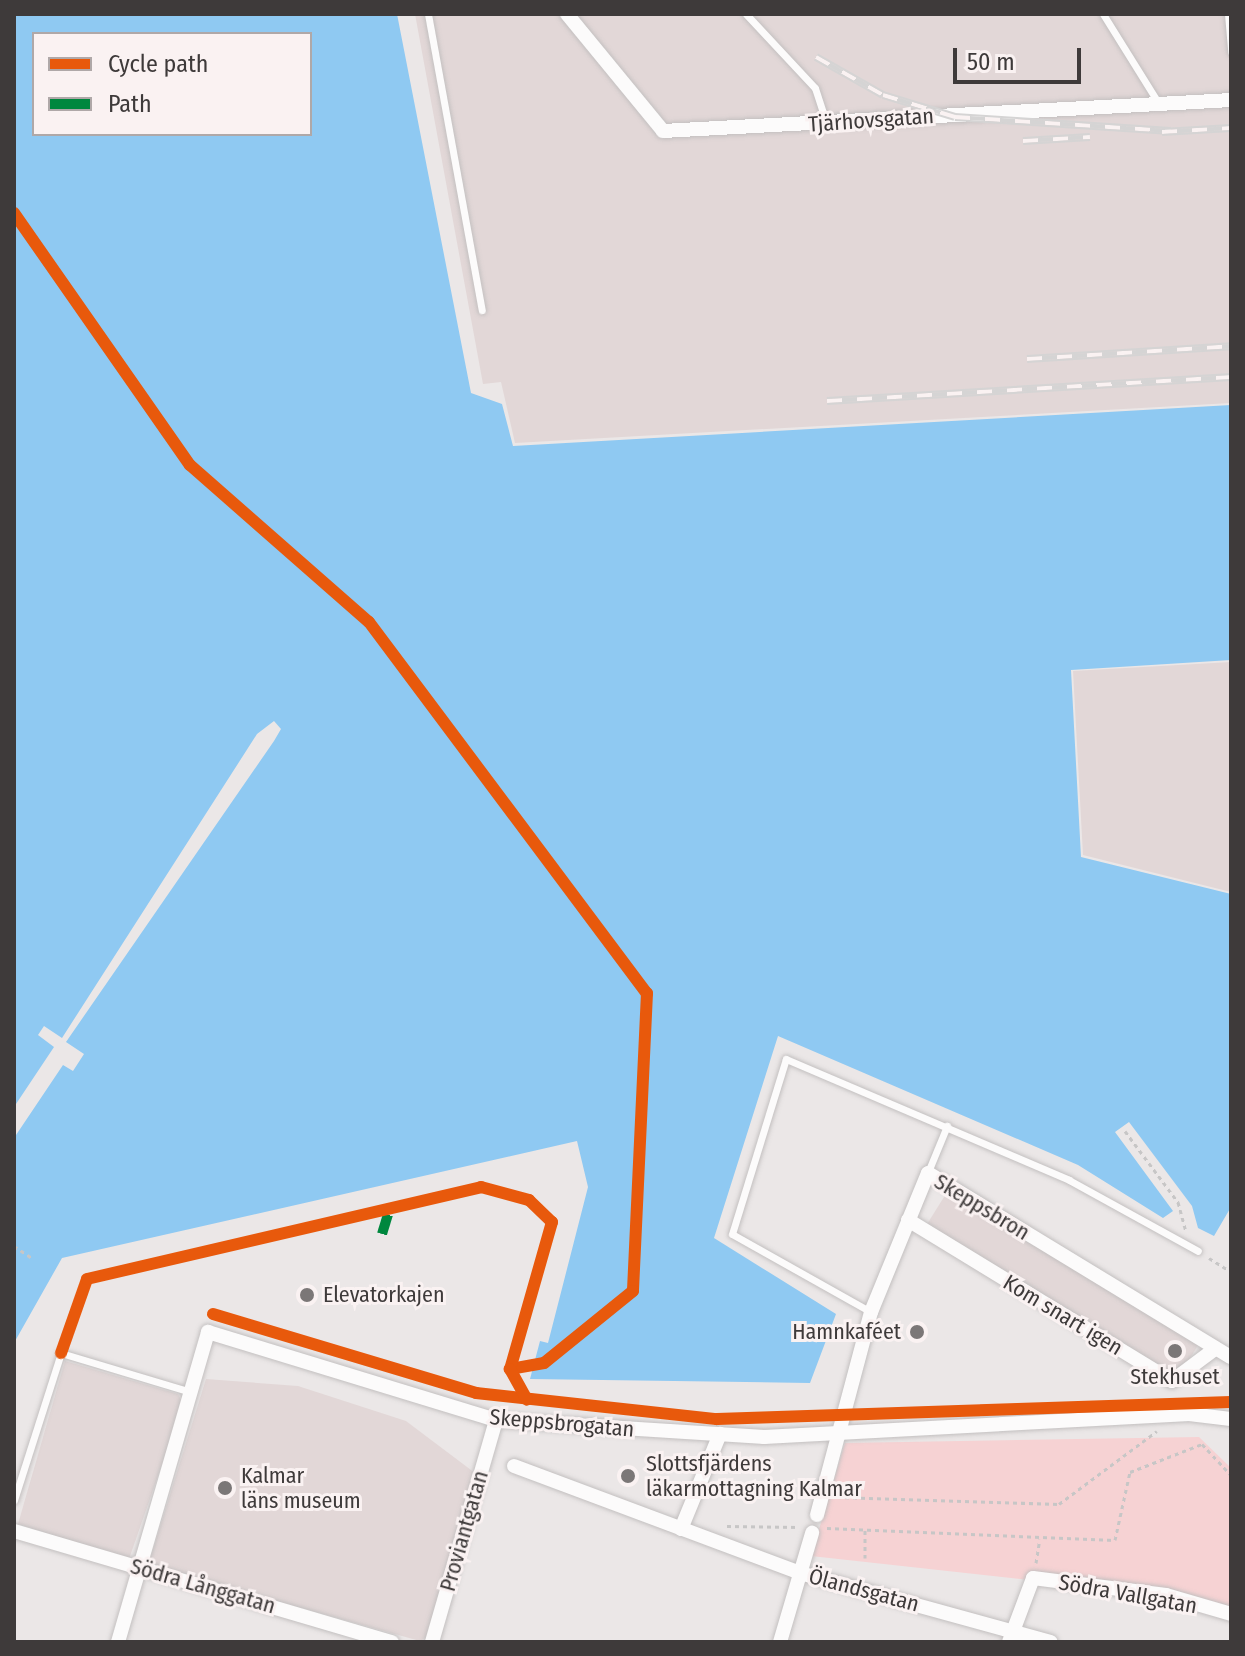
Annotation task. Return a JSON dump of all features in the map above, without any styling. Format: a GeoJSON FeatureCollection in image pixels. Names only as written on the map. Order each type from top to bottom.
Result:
{"type":"FeatureCollection","features":[{"type":"Feature","properties":{"kind":"street","name":"Tjärhovsgatan"},"geometry":{"type":"LineString","coordinates":[[567,14],[660,130],[1231,100]]}},
{"type":"Feature","properties":{"kind":"street","name":"Skeppsbron"},"geometry":{"type":"LineString","coordinates":[[780,1642],[841,1433],[839,1417],[871,1312],[928,1173],[1231,1357]]}},
{"type":"Feature","properties":{"kind":"street","name":"Kom snart igen"},"geometry":{"type":"LineString","coordinates":[[908,1220],[1172,1381],[1215,1349]]}},
{"type":"Feature","properties":{"kind":"street","name":"Skeppsbrogatan"},"geometry":{"type":"LineString","coordinates":[[191,1392],[208,1332],[496,1420],[720,1434],[841,1433],[1189,1414],[1231,1419]]}},
{"type":"Feature","properties":{"kind":"street"},"geometry":{"type":"LineString","coordinates":[[118,1642],[191,1392]]}},
{"type":"Feature","properties":{"kind":"street","name":"Proviantgatan"},"geometry":{"type":"LineString","coordinates":[[432,1642],[496,1420]]}},
{"type":"Feature","properties":{"kind":"street"},"geometry":{"type":"LineString","coordinates":[[681,1529],[720,1434]]}},
{"type":"Feature","properties":{"kind":"street","name":"Ölandsgatan"},"geometry":{"type":"LineString","coordinates":[[514,1466],[800,1573],[1010,1636],[1051,1642]]}},
{"type":"Feature","properties":{"kind":"street","name":"Södra Långgatan"},"geometry":{"type":"LineString","coordinates":[[14,1531],[392,1642]]}},
{"type":"Feature","properties":{"kind":"street"},"geometry":{"type":"LineString","coordinates":[[1010,1636],[1030,1581]]}},
{"type":"Feature","properties":{"kind":"street","name":"Södra Vallgatan"},"geometry":{"type":"LineString","coordinates":[[1030,1581],[1166,1595],[1231,1614]]}},
{"type":"Feature","properties":{"kind":"lane"},"geometry":{"type":"LineString","coordinates":[[428,14],[482,310]]}},
{"type":"Feature","properties":{"kind":"lane"},"geometry":{"type":"LineString","coordinates":[[746,14],[815,88],[826,123]]}},
{"type":"Feature","properties":{"kind":"lane"},"geometry":{"type":"LineString","coordinates":[[1103,14],[1159,104]]}},
{"type":"Feature","properties":{"kind":"lane"},"geometry":{"type":"LineString","coordinates":[[1228,14],[1231,52]]}},
{"type":"Feature","properties":{"kind":"lane"},"geometry":{"type":"LineString","coordinates":[[871,1312],[732,1234],[786,1059],[1069,1180],[1198,1251]]}},
{"type":"Feature","properties":{"kind":"lane"},"geometry":{"type":"LineString","coordinates":[[928,1173],[947,1126]]}},
{"type":"Feature","properties":{"kind":"lane"},"geometry":{"type":"LineString","coordinates":[[14,1500],[61,1353],[191,1392]]}},
{"type":"Feature","properties":{"kind":"path"},"geometry":{"type":"LineString","coordinates":[[1125,1131],[1178,1202],[1198,1251],[1231,1272]]}},
{"type":"Feature","properties":{"kind":"path"},"geometry":{"type":"LineString","coordinates":[[14,1246],[33,1259]]}},
{"type":"Feature","properties":{"kind":"path"},"geometry":{"type":"LineString","coordinates":[[823,1497],[1059,1504],[1161,1428]]}},
{"type":"Feature","properties":{"kind":"path"},"geometry":{"type":"LineString","coordinates":[[727,1526],[815,1526],[1115,1540],[1130,1472],[1202,1444],[1231,1475]]}},
{"type":"Feature","properties":{"kind":"path"},"geometry":{"type":"LineString","coordinates":[[865,1529],[865,1558]]}},
{"type":"Feature","properties":{"kind":"path"},"geometry":{"type":"LineString","coordinates":[[1030,1581],[1040,1537]]}},
{"type":"Feature","properties":{"kind":"shaded area"},"geometry":{"type":"Polygon","coordinates":[[[415,14],[1231,14],[1231,403],[515,443],[501,382],[483,384],[415,14]]]}},
{"type":"Feature","properties":{"kind":"shaded area"},"geometry":{"type":"Polygon","coordinates":[[[1231,662],[1231,892],[1083,855],[1073,671],[1231,662]]]}},
{"type":"Feature","properties":{"kind":"shaded area"},"geometry":{"type":"Polygon","coordinates":[[[949,1189],[1198,1345],[1176,1381],[926,1225],[949,1189]]]}},
{"type":"Feature","properties":{"kind":"shaded area"},"geometry":{"type":"Polygon","coordinates":[[[65,1361],[178,1394],[183,1404],[129,1559],[18,1524],[65,1361]]]}},
{"type":"Feature","properties":{"kind":"shaded area"},"geometry":{"type":"Polygon","coordinates":[[[206,1379],[298,1386],[406,1421],[475,1473],[430,1635],[420,1641],[158,1568],[150,1559],[206,1379]]]}},
{"type":"Feature","properties":{"kind":"shaded area"},"geometry":{"type":"Polygon","coordinates":[[[1199,1437],[1231,1468],[1231,1614],[1166,1595],[811,1556],[845,1443],[1199,1437]]]}},
{"type":"Feature","properties":{"kind":"water"},"geometry":{"type":"Polygon","coordinates":[[[14,14],[397,14],[471,393],[502,404],[513,446],[1231,405],[1231,660],[1071,670],[1081,857],[1231,894],[1231,1207],[1214,1236],[1198,1228],[1192,1206],[1129,1122],[1115,1132],[1173,1211],[1163,1218],[1078,1165],[778,1036],[714,1238],[836,1314],[810,1383],[530,1379],[540,1341],[548,1343],[588,1187],[577,1141],[62,1258],[14,1343],[14,14]]]}},
{"type":"Feature","properties":{"kind":"pier"},"geometry":{"type":"Polygon","coordinates":[[[274,721],[281,729],[274,741],[66,1042],[84,1054],[73,1071],[63,1065],[14,1138],[14,1107],[54,1047],[38,1035],[44,1026],[62,1038],[257,734],[274,721]]]}},
{"type":"Feature","properties":{"kind":"ferry route"},"geometry":{"type":"LineString","coordinates":[[14,213],[190,465],[369,622],[647,993],[633,1291],[544,1363]]}},
{"type":"Feature","properties":{"kind":"railway"},"geometry":{"type":"LineString","coordinates":[[816,57],[883,95],[955,117],[1171,131]]}},
{"type":"Feature","properties":{"kind":"railway"},"geometry":{"type":"LineString","coordinates":[[1162,132],[1231,128]]}},
{"type":"Feature","properties":{"kind":"railway"},"geometry":{"type":"LineString","coordinates":[[1023,141],[1090,137]]}},
{"type":"Feature","properties":{"kind":"railway"},"geometry":{"type":"LineString","coordinates":[[1027,359],[1231,346]]}},
{"type":"Feature","properties":{"kind":"railway"},"geometry":{"type":"LineString","coordinates":[[827,401],[1231,377]]}},
{"type":"Feature","properties":{"kind":"marked path"},"geometry":{"type":"LineString","coordinates":[[382,1234],[391,1205]]}},
{"type":"Feature","properties":{"kind":"cycle path"},"geometry":{"type":"LineString","coordinates":[[14,213],[190,465],[369,622],[647,993],[633,1291],[544,1363],[510,1369]]}},
{"type":"Feature","properties":{"kind":"cycle path"},"geometry":{"type":"LineString","coordinates":[[61,1353],[87,1279],[481,1187],[529,1200],[552,1222],[510,1369],[527,1400]]}},
{"type":"Feature","properties":{"kind":"cycle path"},"geometry":{"type":"LineString","coordinates":[[213,1314],[476,1393],[717,1419],[1231,1402]]}},
{"type":"Feature","properties":{"kind":"place","name":"Elevatorkajen"},"geometry":{"type":"Point","coordinates":[307,1295]}},
{"type":"Feature","properties":{"kind":"place","name":"Hamnkaféet"},"geometry":{"type":"Point","coordinates":[917,1332]}},
{"type":"Feature","properties":{"kind":"place","name":"Stekhuset"},"geometry":{"type":"Point","coordinates":[1175,1351]}},
{"type":"Feature","properties":{"kind":"place","name":"Slottsfjärdens läkarmottagning Kalmar"},"geometry":{"type":"Point","coordinates":[628,1476]}},
{"type":"Feature","properties":{"kind":"place","name":"Kalmar läns museum"},"geometry":{"type":"Point","coordinates":[225,1488]}}]}
